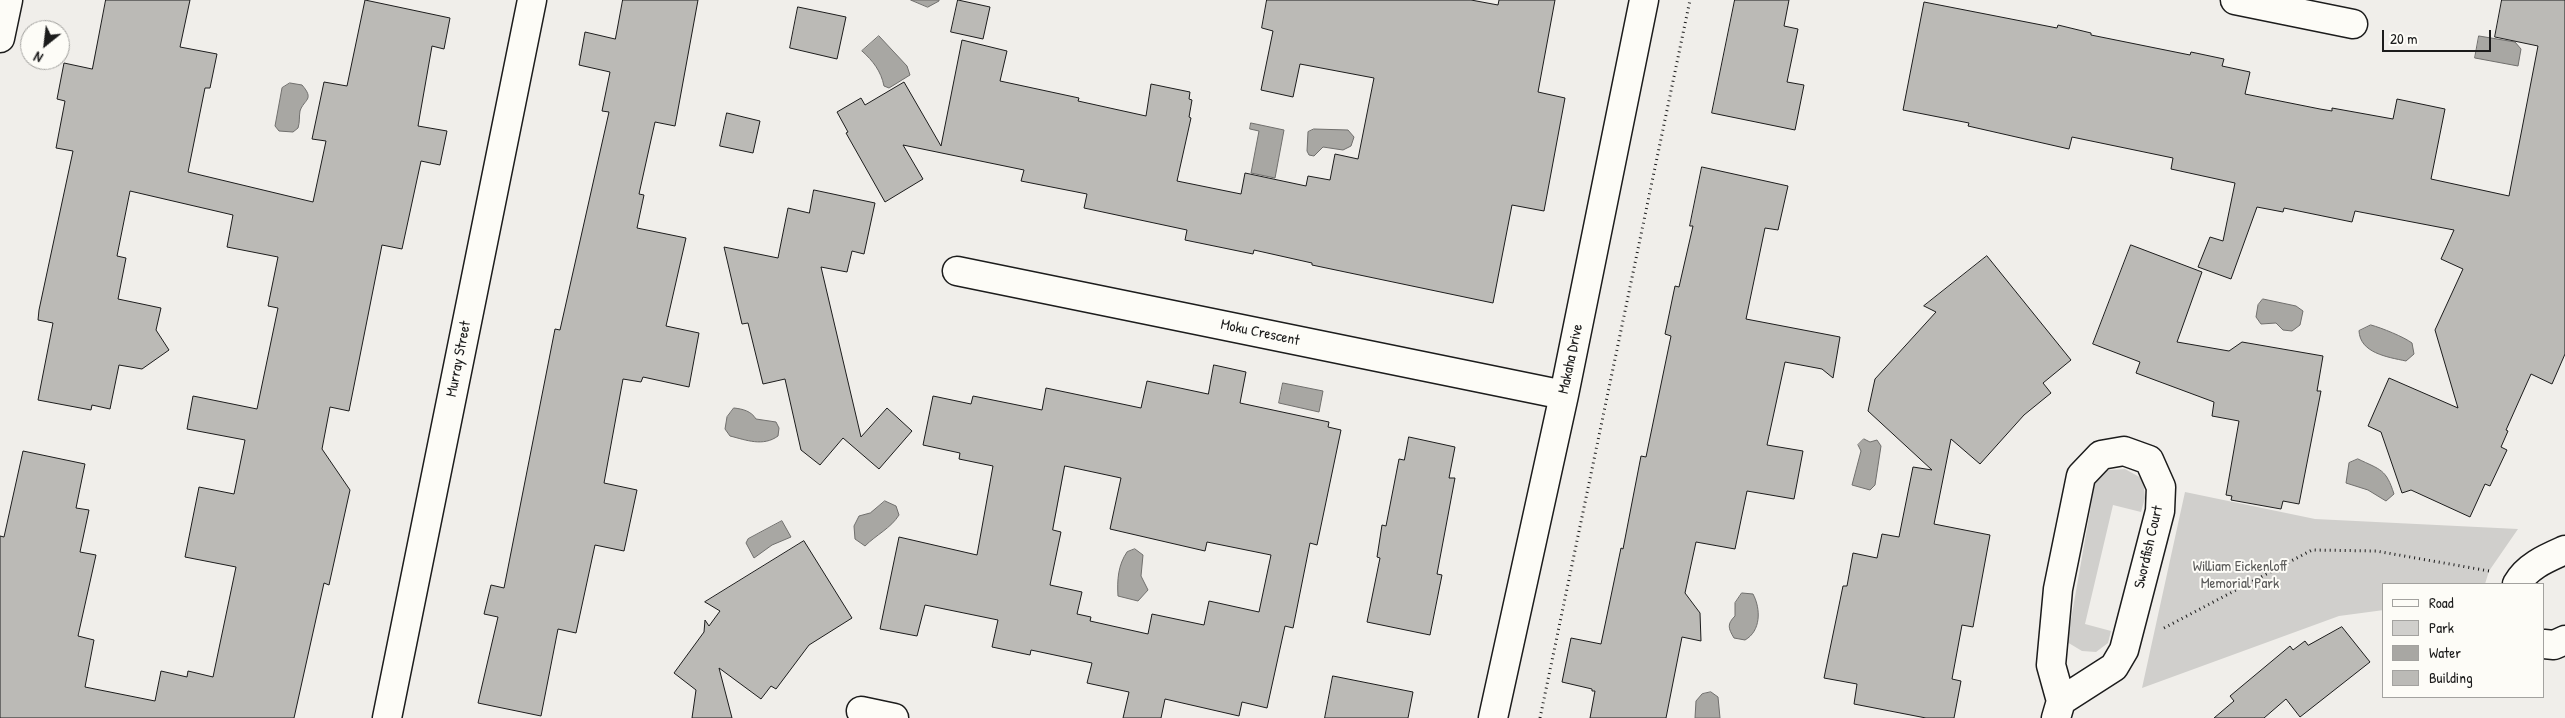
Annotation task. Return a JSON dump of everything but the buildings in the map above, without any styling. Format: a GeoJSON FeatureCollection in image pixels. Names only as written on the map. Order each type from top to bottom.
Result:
{"type":"FeatureCollection","features":[{"type":"Feature","properties":{"kind":"street"},"geometry":{"type":"LineString","coordinates":[[0,38],[8,0]]}},
{"type":"Feature","properties":{"kind":"street","name":"Murray Street"},"geometry":{"type":"LineString","coordinates":[[387,718],[532,0]]}},
{"type":"Feature","properties":{"kind":"street","name":"Makaha Drive"},"geometry":{"type":"LineString","coordinates":[[1493,718],[1564,394],[1644,0]]}},
{"type":"Feature","properties":{"kind":"street"},"geometry":{"type":"LineString","coordinates":[[2235,0],[2353,24]]}},
{"type":"Feature","properties":{"kind":"street","name":"Moku Crescent"},"geometry":{"type":"LineString","coordinates":[[957,271],[1564,394]]}},
{"type":"Feature","properties":{"kind":"street","name":"Swordfish Court"},"geometry":{"type":"LineString","coordinates":[[2124,451],[2149,460],[2160,487],[2160,511],[2124,650],[2114,667],[2059,710],[2051,665],[2058,589],[2082,476],[2101,455],[2124,451]]}},
{"type":"Feature","properties":{"kind":"street"},"geometry":{"type":"LineString","coordinates":[[2520,581],[2539,562],[2565,550]]}},
{"type":"Feature","properties":{"kind":"street"},"geometry":{"type":"LineString","coordinates":[[2545,644],[2554,644],[2565,640]]}},
{"type":"Feature","properties":{"kind":"street"},"geometry":{"type":"LineString","coordinates":[[861,711],[894,718]]}},
{"type":"Feature","properties":{"kind":"path"},"geometry":{"type":"LineString","coordinates":[[1540,718],[1690,0]]}},
{"type":"Feature","properties":{"kind":"path"},"geometry":{"type":"LineString","coordinates":[[2124,650],[2312,550],[2376,551],[2520,581]]}},
{"type":"Feature","properties":{"kind":"green space"},"geometry":{"type":"Polygon","coordinates":[[[2125,469],[2143,479],[2145,498],[2141,512],[2113,505],[2085,624],[2111,631],[2108,643],[2096,652],[2082,651],[2067,642],[2095,483],[2108,470],[2125,469]]]}},
{"type":"Feature","properties":{"kind":"green space","name":"William Eickenloff Memorial Park"},"geometry":{"type":"Polygon","coordinates":[[[2185,492],[2315,519],[2518,529],[2489,571],[2485,583],[2382,583],[2382,610],[2339,616],[2142,688],[2185,492]]]}},
{"type":"Feature","properties":{"kind":"water"},"geometry":{"type":"Polygon","coordinates":[[[911,0],[939,0],[939,1],[928,7],[911,0]]]}},
{"type":"Feature","properties":{"kind":"water"},"geometry":{"type":"Polygon","coordinates":[[[879,36],[907,66],[910,75],[889,88],[884,86],[876,67],[862,51],[879,36]]]}},
{"type":"Feature","properties":{"kind":"water"},"geometry":{"type":"Polygon","coordinates":[[[2479,36],[2515,42],[2521,49],[2518,66],[2475,58],[2479,36]]]}},
{"type":"Feature","properties":{"kind":"water"},"geometry":{"type":"Polygon","coordinates":[[[290,83],[302,85],[308,97],[300,111],[298,128],[293,132],[279,131],[275,126],[282,88],[290,83]]]}},
{"type":"Feature","properties":{"kind":"water"},"geometry":{"type":"Polygon","coordinates":[[[1251,123],[1284,130],[1275,178],[1251,173],[1259,131],[1250,129],[1251,123]]]}},
{"type":"Feature","properties":{"kind":"water"},"geometry":{"type":"Polygon","coordinates":[[[1314,129],[1348,130],[1354,137],[1351,146],[1343,150],[1323,147],[1314,156],[1309,155],[1307,151],[1308,132],[1314,129]]]}},
{"type":"Feature","properties":{"kind":"water"},"geometry":{"type":"Polygon","coordinates":[[[2263,299],[2296,306],[2303,311],[2300,325],[2292,331],[2283,330],[2276,323],[2261,324],[2256,317],[2258,305],[2263,299]]]}},
{"type":"Feature","properties":{"kind":"water"},"geometry":{"type":"Polygon","coordinates":[[[2371,325],[2393,333],[2412,343],[2414,354],[2406,361],[2383,356],[2369,349],[2364,344],[2359,331],[2371,325]]]}},
{"type":"Feature","properties":{"kind":"water"},"geometry":{"type":"Polygon","coordinates":[[[1283,383],[1323,391],[1319,412],[1279,403],[1283,383]]]}},
{"type":"Feature","properties":{"kind":"water"},"geometry":{"type":"Polygon","coordinates":[[[734,408],[752,414],[756,419],[776,422],[779,428],[778,436],[760,442],[730,436],[725,429],[727,417],[734,408]]]}},
{"type":"Feature","properties":{"kind":"water"},"geometry":{"type":"Polygon","coordinates":[[[1864,439],[1870,442],[1877,440],[1881,446],[1875,485],[1870,490],[1852,485],[1861,451],[1858,445],[1864,439]]]}},
{"type":"Feature","properties":{"kind":"water"},"geometry":{"type":"Polygon","coordinates":[[[2358,459],[2377,468],[2385,475],[2394,494],[2386,501],[2368,490],[2346,483],[2349,463],[2358,459]]]}},
{"type":"Feature","properties":{"kind":"water"},"geometry":{"type":"Polygon","coordinates":[[[885,501],[896,506],[899,515],[892,524],[865,546],[855,539],[854,526],[859,516],[870,513],[885,501]]]}},
{"type":"Feature","properties":{"kind":"water"},"geometry":{"type":"Polygon","coordinates":[[[782,521],[791,537],[772,545],[754,558],[746,543],[748,539],[782,521]]]}},
{"type":"Feature","properties":{"kind":"water"},"geometry":{"type":"Polygon","coordinates":[[[1135,549],[1143,555],[1141,576],[1148,590],[1138,601],[1118,596],[1120,567],[1127,552],[1135,549]]]}},
{"type":"Feature","properties":{"kind":"water"},"geometry":{"type":"Polygon","coordinates":[[[1742,593],[1753,594],[1758,613],[1757,625],[1745,640],[1734,638],[1729,626],[1735,616],[1735,603],[1742,593]]]}},
{"type":"Feature","properties":{"kind":"water"},"geometry":{"type":"Polygon","coordinates":[[[1711,692],[1718,697],[1720,718],[1695,718],[1696,701],[1702,694],[1711,692]]]}}]}
